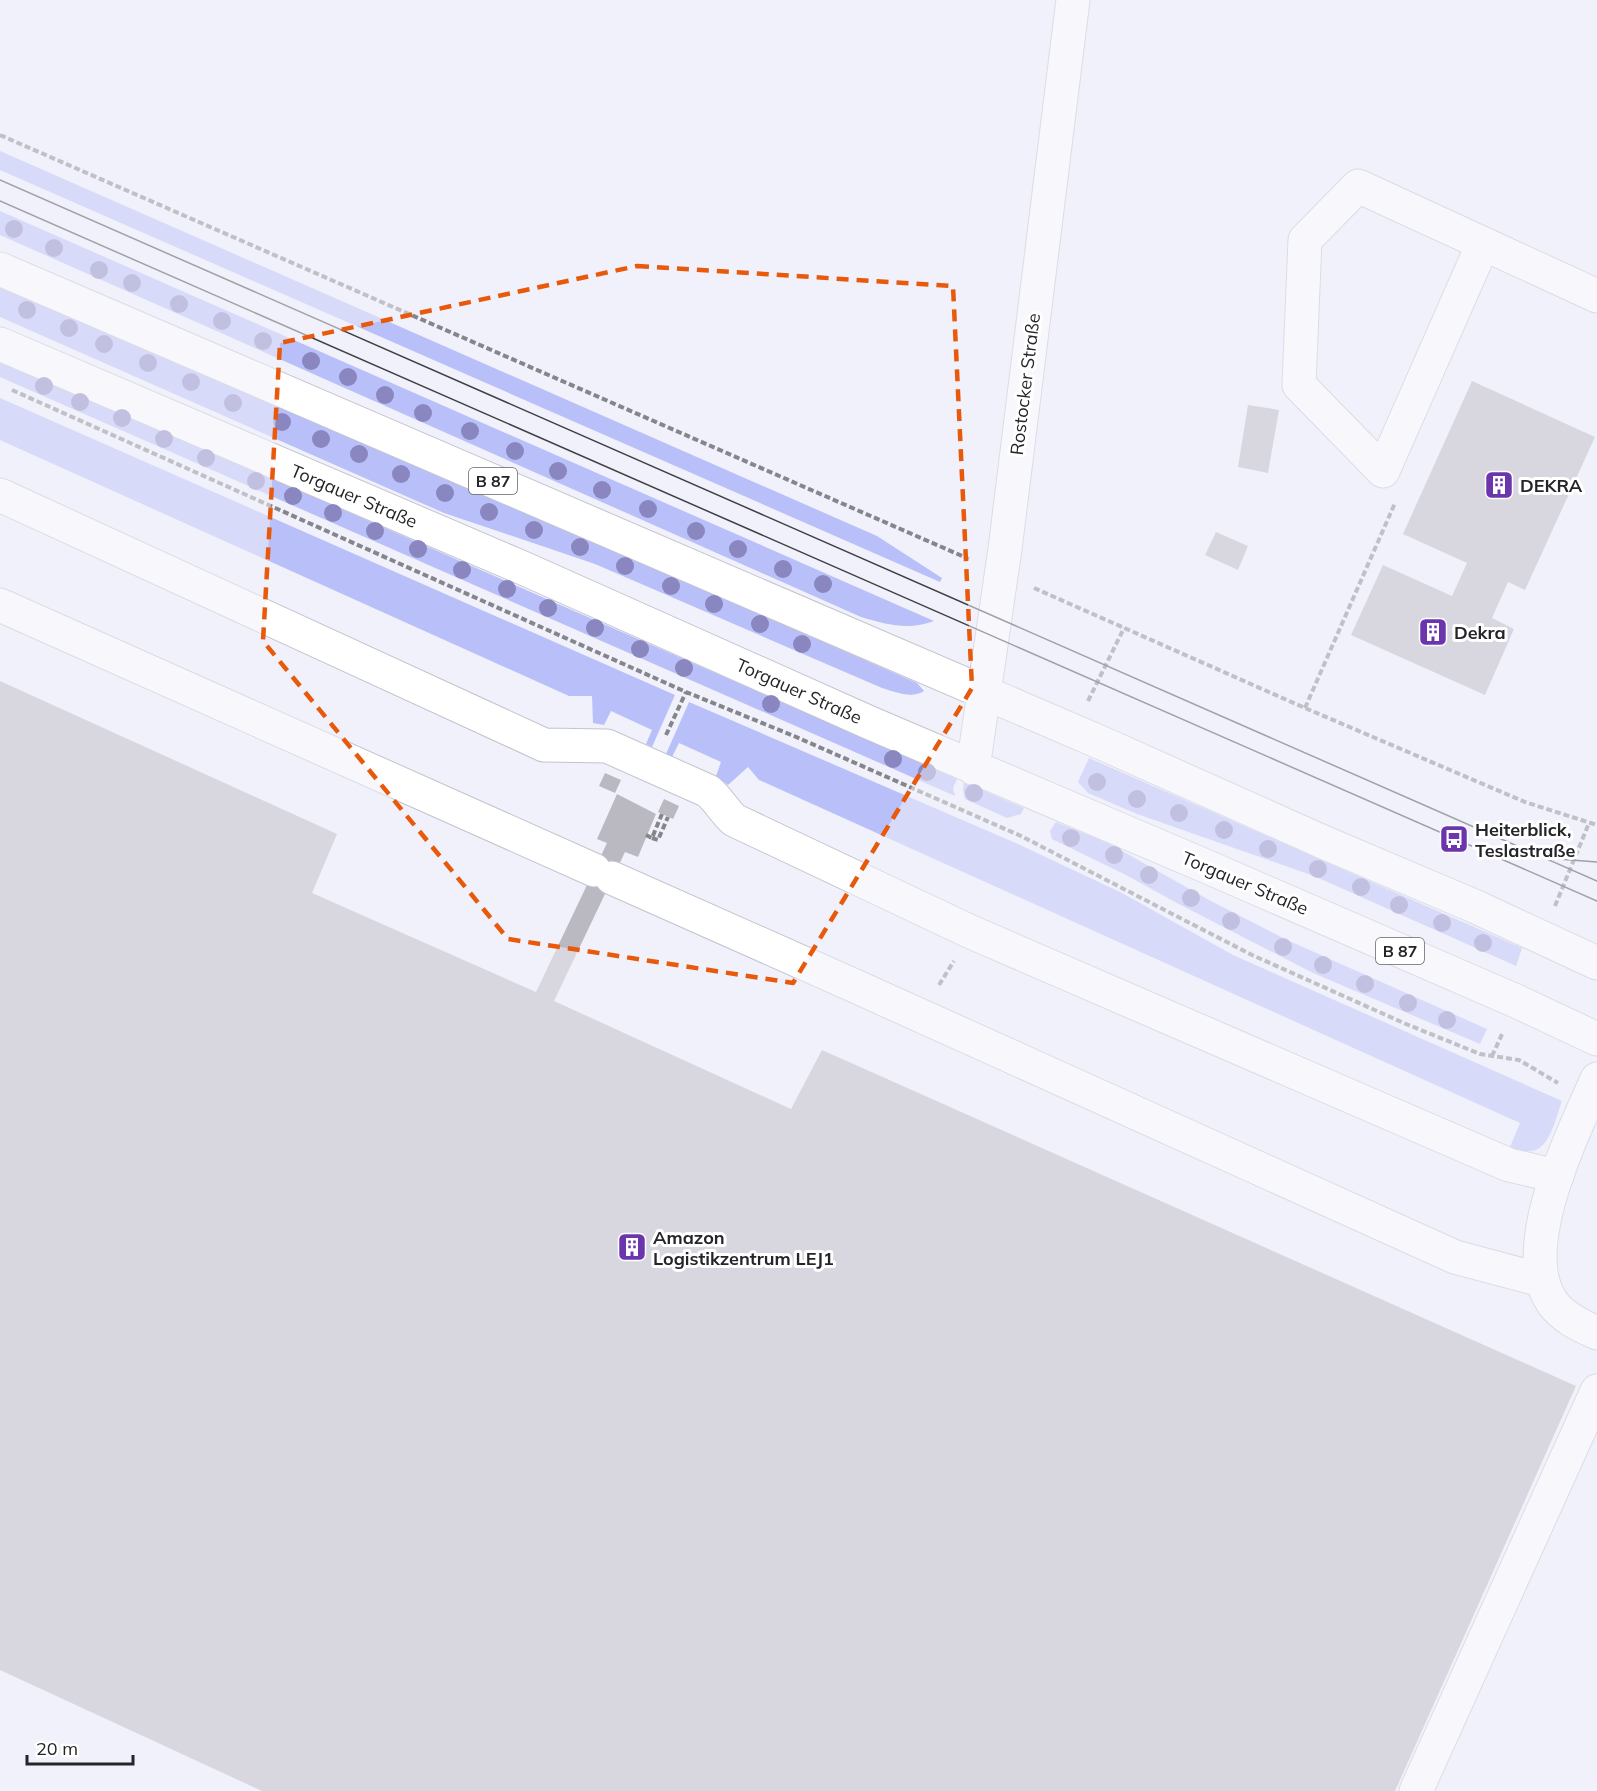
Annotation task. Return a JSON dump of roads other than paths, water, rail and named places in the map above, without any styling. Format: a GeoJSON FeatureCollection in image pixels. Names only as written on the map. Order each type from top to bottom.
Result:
{"type":"FeatureCollection","features":[{"type":"Feature","properties":{"kind":"main road","name":"Rostocker Straße"},"geometry":{"type":"LineString","coordinates":[[973,768],[1002,573],[1073,0]]}},
{"type":"Feature","properties":{"kind":"main road"},"geometry":{"type":"LineString","coordinates":[[1484,244],[1383,471],[1299,385],[1305,240],[1358,186],[1597,296]]}},
{"type":"Feature","properties":{"kind":"main road","name":"B 87"},"geometry":{"type":"LineString","coordinates":[[0,269],[985,693],[1474,906],[1597,963]]}},
{"type":"Feature","properties":{"kind":"main road","name":"Torgauer Straße"},"geometry":{"type":"LineString","coordinates":[[0,344],[523,568],[973,768],[1214,870],[1597,1039]]}},
{"type":"Feature","properties":{"kind":"main road"},"geometry":{"type":"LineString","coordinates":[[0,495],[544,745],[607,746],[708,791],[734,820],[971,932],[1509,1165],[1557,1176]]}},
{"type":"Feature","properties":{"kind":"main road"},"geometry":{"type":"LineString","coordinates":[[0,605],[845,981],[1455,1257],[1541,1280]]}},
{"type":"Feature","properties":{"kind":"main road"},"geometry":{"type":"LineString","coordinates":[[1597,1078],[1557,1176],[1540,1236],[1541,1280],[1552,1303],[1575,1323],[1597,1333]]}},
{"type":"Feature","properties":{"kind":"main road"},"geometry":{"type":"LineString","coordinates":[[1416,1791],[1597,1391]]}},
{"type":"Feature","properties":{"kind":"tram line"},"geometry":{"type":"LineString","coordinates":[[0,180],[1597,881]]}},
{"type":"Feature","properties":{"kind":"tram line"},"geometry":{"type":"LineString","coordinates":[[0,201],[1597,901]]}},
{"type":"Feature","properties":{"kind":"tram line"},"geometry":{"type":"LineString","coordinates":[[1558,859],[1597,862]]}},
{"type":"Feature","properties":{"kind":"place","name":"DEKRA"},"geometry":{"type":"Point","coordinates":[1499,485]}},
{"type":"Feature","properties":{"kind":"place","name":"Dekra"},"geometry":{"type":"Point","coordinates":[1433,632]}},
{"type":"Feature","properties":{"kind":"place","name":"Heiterblick, Teslastraße"},"geometry":{"type":"Point","coordinates":[1454,839]}},
{"type":"Feature","properties":{"kind":"place","name":"Amazon Logistikzentrum LEJ1"},"geometry":{"type":"Point","coordinates":[632,1247]}}]}
